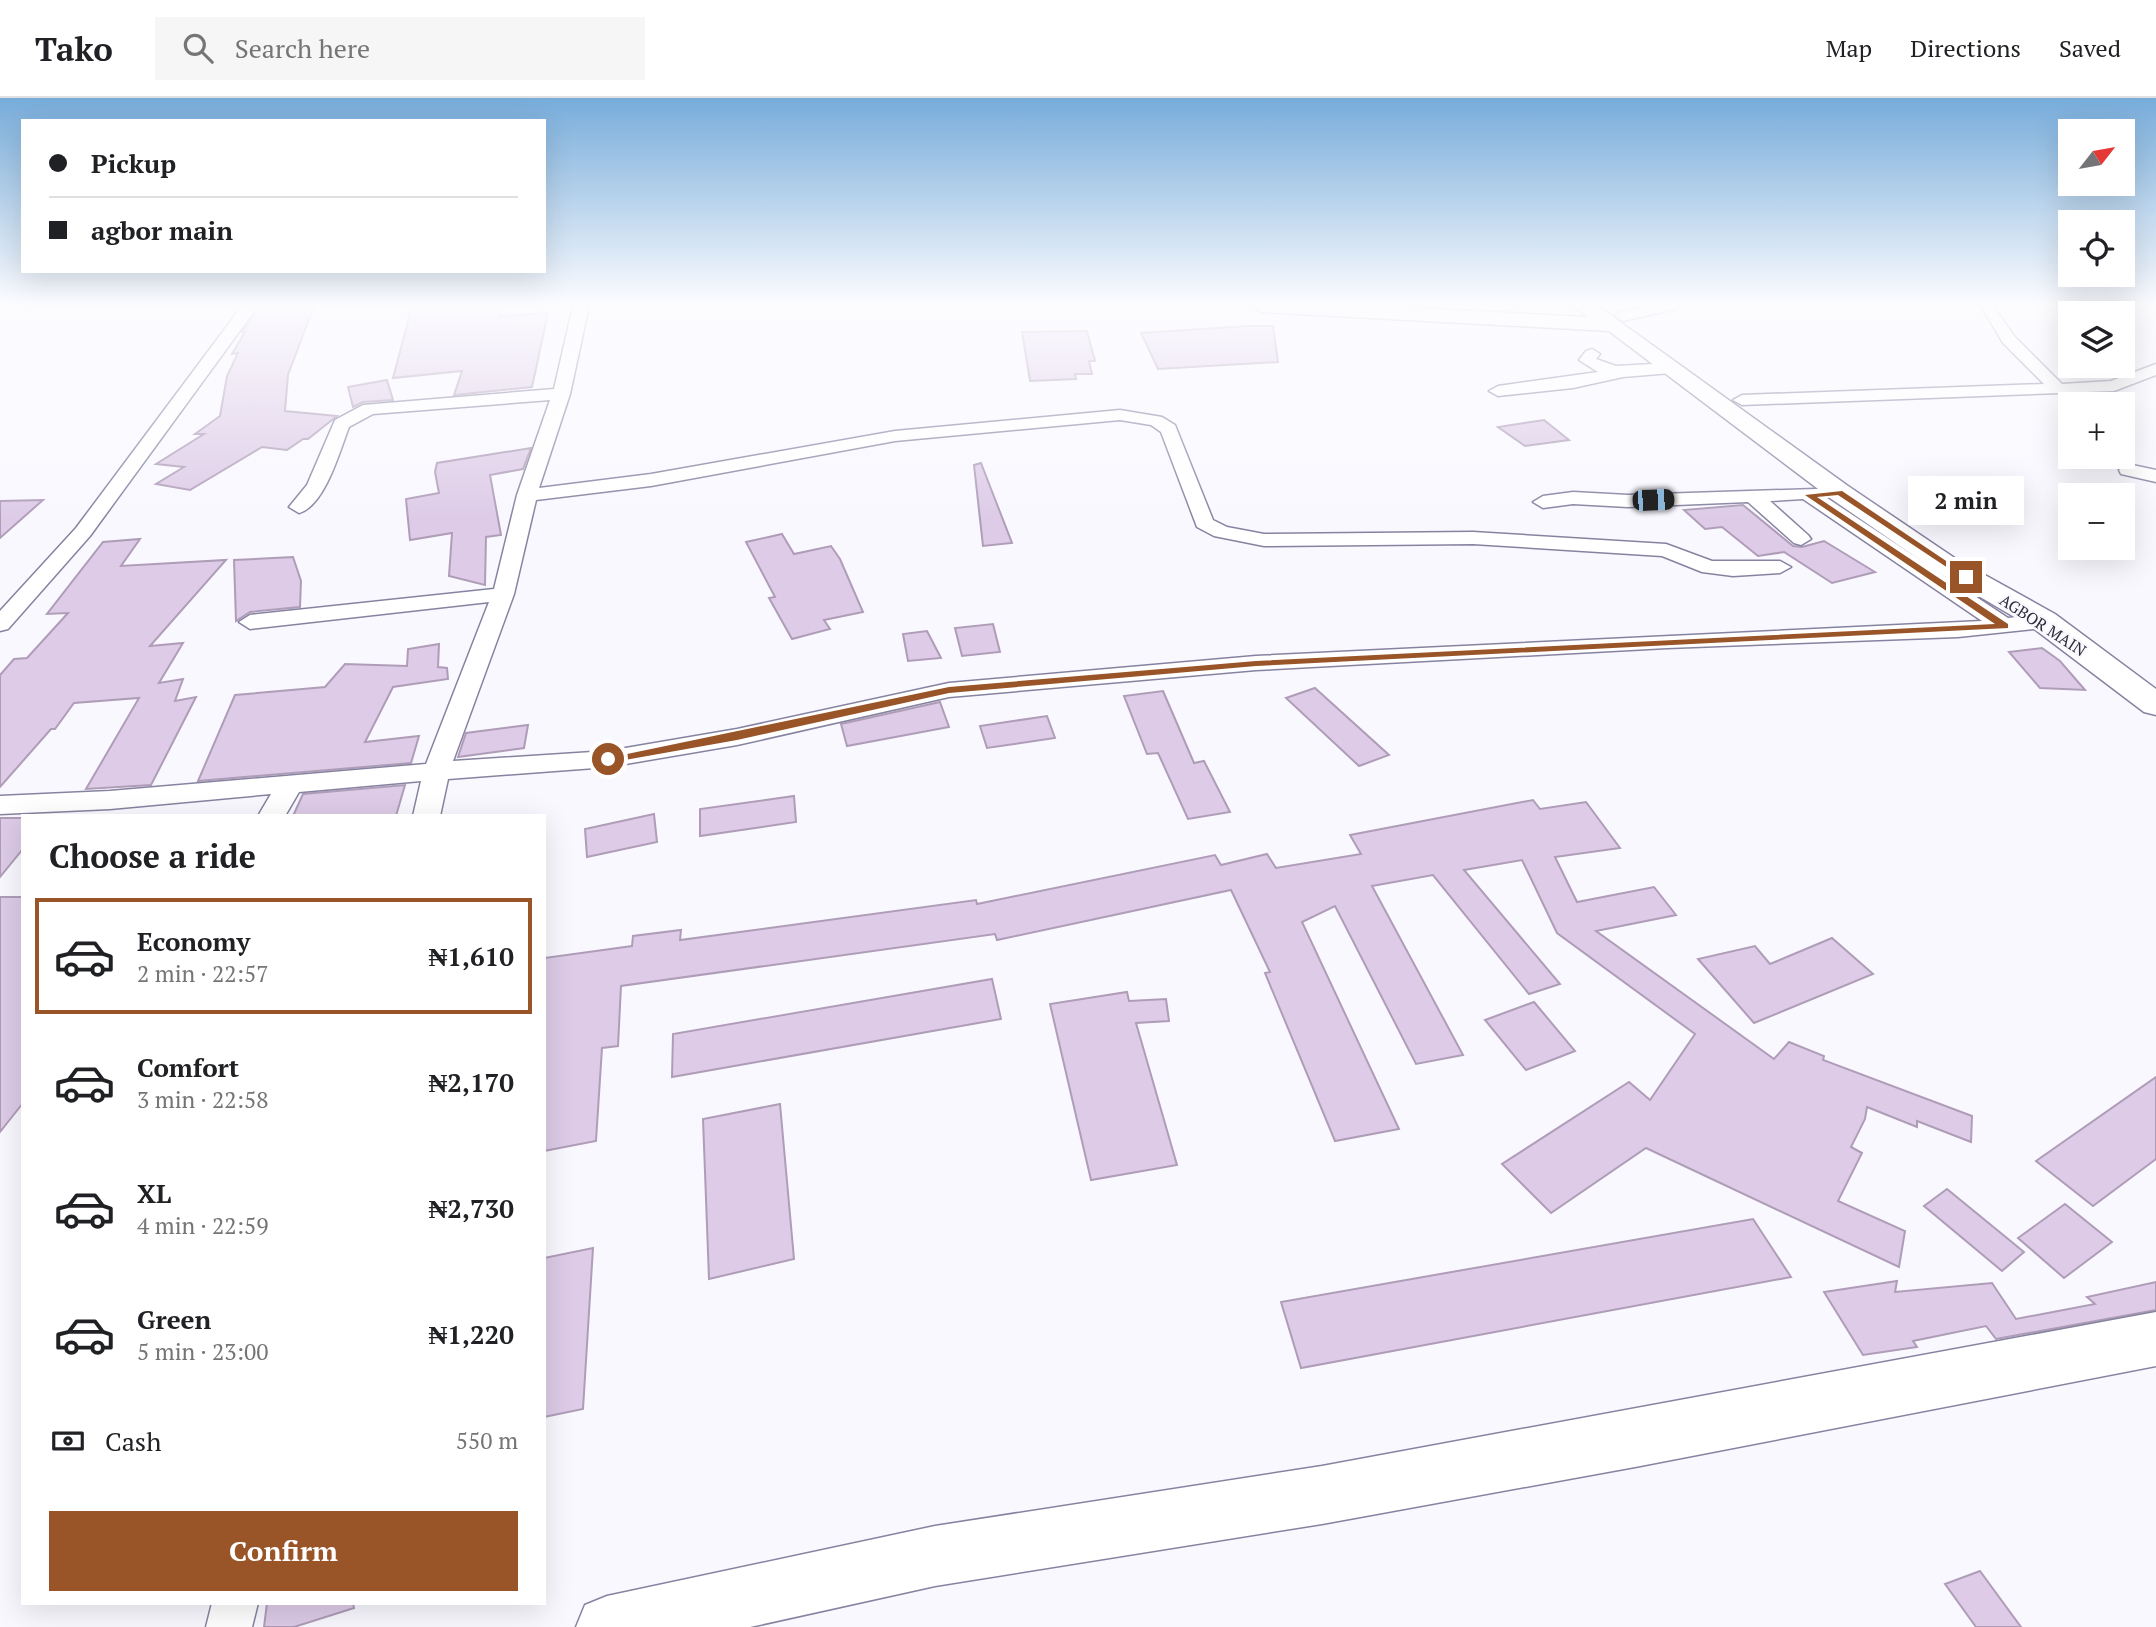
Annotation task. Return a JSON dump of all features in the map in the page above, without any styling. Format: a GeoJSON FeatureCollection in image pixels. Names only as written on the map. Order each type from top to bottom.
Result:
{"type":"FeatureCollection","features":[{"type":"Feature","properties":{"kind":"main road","name":"AGBOR MAIN"},"geometry":{"type":"LineString","coordinates":[[1682,377],[1839,492],[1946,565],[2044,621],[2156,705]]}},
{"type":"Feature","properties":{"kind":"main road","name":"AGBOR MAIN"},"geometry":{"type":"LineString","coordinates":[[1708,377],[2156,681]]}},
{"type":"Feature","properties":{"kind":"main road"},"geometry":{"type":"LineString","coordinates":[[607,1627],[935,1556],[1390,1482],[2156,1339]]}},
{"type":"Feature","properties":{"kind":"street"},"geometry":{"type":"LineString","coordinates":[[0,624],[83,533],[195,377]]}},
{"type":"Feature","properties":{"kind":"street"},"geometry":{"type":"LineString","coordinates":[[426,814],[436,772],[503,594],[527,495],[565,377]]}},
{"type":"Feature","properties":{"kind":"street"},"geometry":{"type":"LineString","coordinates":[[1498,391],[1573,383],[1598,377]]}},
{"type":"Feature","properties":{"kind":"street"},"geometry":{"type":"LineString","coordinates":[[2046,377],[2058,389]]}},
{"type":"Feature","properties":{"kind":"street"},"geometry":{"type":"LineString","coordinates":[[1742,400],[2114,386],[2135,377]]}},
{"type":"Feature","properties":{"kind":"street"},"geometry":{"type":"LineString","coordinates":[[299,507],[316,487],[341,424],[369,409],[561,394]]}},
{"type":"Feature","properties":{"kind":"street"},"geometry":{"type":"LineString","coordinates":[[527,495],[652,480],[895,436],[1120,415],[1156,421],[1170,429],[1204,523],[1221,532],[1264,540],[1473,538],[1666,550],[1719,572],[1780,567]]}},
{"type":"Feature","properties":{"kind":"street"},"geometry":{"type":"LineString","coordinates":[[2128,470],[2156,476]]}},
{"type":"Feature","properties":{"kind":"street"},"geometry":{"type":"LineString","coordinates":[[1544,502],[1573,498],[1628,501],[1839,492]]}},
{"type":"Feature","properties":{"kind":"street"},"geometry":{"type":"LineString","coordinates":[[1809,495],[2005,626]]}},
{"type":"Feature","properties":{"kind":"street"},"geometry":{"type":"LineString","coordinates":[[1754,497],[1801,539]]}},
{"type":"Feature","properties":{"kind":"street"},"geometry":{"type":"LineString","coordinates":[[250,622],[503,594]]}},
{"type":"Feature","properties":{"kind":"street"},"geometry":{"type":"LineString","coordinates":[[0,805],[110,800],[608,759],[737,737],[949,690],[1270,663],[2005,626],[2044,621]]}},
{"type":"Feature","properties":{"kind":"street"},"geometry":{"type":"LineString","coordinates":[[272,814],[291,784]]}},
{"type":"Feature","properties":{"kind":"street"},"geometry":{"type":"LineString","coordinates":[[229,1627],[234,1605]]}},
{"type":"Feature","properties":{"kind":"building"},"geometry":{"type":"Polygon","coordinates":[[[227,377],[288,377],[285,411],[337,416],[308,439],[303,439],[287,450],[262,447],[190,490],[156,484],[184,467],[156,464],[204,434],[195,434],[220,416],[227,377]]]}},
{"type":"Feature","properties":{"kind":"building"},"geometry":{"type":"Polygon","coordinates":[[[460,377],[534,377],[532,387],[454,395],[460,377]]]}},
{"type":"Feature","properties":{"kind":"building"},"geometry":{"type":"Polygon","coordinates":[[[1029,377],[1076,379],[1030,381],[1029,377]]]}},
{"type":"Feature","properties":{"kind":"building"},"geometry":{"type":"Polygon","coordinates":[[[387,380],[393,400],[363,402],[353,407],[348,387],[387,380]]]}},
{"type":"Feature","properties":{"kind":"building"},"geometry":{"type":"Polygon","coordinates":[[[1544,420],[1569,440],[1525,446],[1498,427],[1544,420]]]}},
{"type":"Feature","properties":{"kind":"building"},"geometry":{"type":"Polygon","coordinates":[[[531,448],[523,469],[490,475],[501,535],[486,537],[485,585],[449,576],[452,533],[410,540],[406,499],[439,493],[435,472],[437,463],[531,448]]]}},
{"type":"Feature","properties":{"kind":"building"},"geometry":{"type":"Polygon","coordinates":[[[981,463],[1012,543],[983,546],[974,465],[981,463]]]}},
{"type":"Feature","properties":{"kind":"building"},"geometry":{"type":"Polygon","coordinates":[[[43,500],[0,538],[0,501],[43,500]]]}},
{"type":"Feature","properties":{"kind":"building"},"geometry":{"type":"Polygon","coordinates":[[[1743,505],[1793,546],[1802,547],[1824,541],[1875,572],[1832,583],[1784,552],[1758,556],[1722,527],[1705,529],[1684,510],[1743,505]]]}},
{"type":"Feature","properties":{"kind":"building"},"geometry":{"type":"Polygon","coordinates":[[[782,534],[794,554],[831,546],[840,559],[863,612],[824,620],[830,629],[792,639],[769,598],[775,597],[746,542],[782,534]]]}},
{"type":"Feature","properties":{"kind":"building"},"geometry":{"type":"Polygon","coordinates":[[[140,539],[121,566],[226,560],[150,646],[183,643],[159,683],[183,679],[175,701],[196,697],[151,785],[86,789],[139,698],[74,703],[55,729],[51,729],[0,787],[0,675],[14,659],[27,658],[68,613],[47,614],[103,542],[140,539]]]}},
{"type":"Feature","properties":{"kind":"building"},"geometry":{"type":"Polygon","coordinates":[[[293,557],[301,581],[300,607],[250,612],[236,621],[234,560],[293,557]]]}},
{"type":"Feature","properties":{"kind":"building"},"geometry":{"type":"Polygon","coordinates":[[[993,624],[1000,652],[962,656],[955,628],[993,624]]]}},
{"type":"Feature","properties":{"kind":"building"},"geometry":{"type":"Polygon","coordinates":[[[927,631],[941,658],[908,661],[903,634],[927,631]]]}},
{"type":"Feature","properties":{"kind":"building"},"geometry":{"type":"Polygon","coordinates":[[[439,644],[438,667],[447,668],[448,679],[393,687],[365,742],[419,736],[411,763],[198,781],[235,695],[325,687],[345,664],[407,666],[408,649],[439,644]]]}},
{"type":"Feature","properties":{"kind":"building"},"geometry":{"type":"Polygon","coordinates":[[[2042,648],[2060,661],[2085,690],[2040,688],[2009,652],[2042,648]]]}},
{"type":"Feature","properties":{"kind":"building"},"geometry":{"type":"Polygon","coordinates":[[[1315,688],[1389,755],[1359,766],[1286,698],[1315,688]]]}},
{"type":"Feature","properties":{"kind":"building"},"geometry":{"type":"Polygon","coordinates":[[[1163,691],[1194,763],[1204,761],[1230,812],[1188,819],[1158,753],[1147,754],[1124,696],[1163,691]]]}},
{"type":"Feature","properties":{"kind":"building"},"geometry":{"type":"Polygon","coordinates":[[[940,702],[949,727],[847,746],[841,724],[940,702]]]}},
{"type":"Feature","properties":{"kind":"building"},"geometry":{"type":"Polygon","coordinates":[[[1047,716],[1055,738],[987,748],[980,726],[1047,716]]]}},
{"type":"Feature","properties":{"kind":"building"},"geometry":{"type":"Polygon","coordinates":[[[528,725],[524,748],[458,757],[466,733],[528,725]]]}},
{"type":"Feature","properties":{"kind":"building"},"geometry":{"type":"Polygon","coordinates":[[[405,785],[397,814],[294,814],[303,794],[405,785]]]}},
{"type":"Feature","properties":{"kind":"building"},"geometry":{"type":"Polygon","coordinates":[[[794,796],[796,822],[700,836],[700,809],[794,796]]]}},
{"type":"Feature","properties":{"kind":"building"},"geometry":{"type":"Polygon","coordinates":[[[1533,800],[1540,809],[1586,802],[1620,848],[1555,857],[1577,902],[1654,887],[1676,915],[1596,931],[1774,1059],[1789,1042],[1824,1056],[1823,1060],[1972,1116],[1971,1142],[1917,1121],[1917,1127],[1867,1107],[1865,1119],[1851,1147],[1862,1153],[1838,1201],[1905,1231],[1899,1267],[1646,1148],[1551,1213],[1502,1164],[1629,1082],[1650,1100],[1695,1034],[1557,933],[1522,860],[1464,870],[1560,984],[1529,994],[1433,875],[1372,886],[1463,1055],[1416,1064],[1335,906],[1302,922],[1399,1129],[1335,1141],[1265,973],[1270,972],[1231,890],[997,940],[995,934],[621,986],[618,1046],[602,1048],[596,1141],[546,1151],[546,958],[632,946],[633,936],[681,930],[680,940],[976,900],[977,904],[1215,855],[1221,865],[1267,854],[1276,868],[1361,854],[1350,835],[1533,800]]]}},
{"type":"Feature","properties":{"kind":"building"},"geometry":{"type":"Polygon","coordinates":[[[654,814],[657,842],[587,857],[585,829],[654,814]]]}},
{"type":"Feature","properties":{"kind":"building"},"geometry":{"type":"Polygon","coordinates":[[[0,818],[21,818],[21,851],[0,877],[0,818]]]}},
{"type":"Feature","properties":{"kind":"building"},"geometry":{"type":"Polygon","coordinates":[[[0,897],[21,897],[21,1106],[0,1132],[0,897]]]}},
{"type":"Feature","properties":{"kind":"building"},"geometry":{"type":"Polygon","coordinates":[[[1832,938],[1873,974],[1754,1023],[1698,959],[1755,946],[1770,964],[1832,938]]]}},
{"type":"Feature","properties":{"kind":"building"},"geometry":{"type":"Polygon","coordinates":[[[992,979],[1001,1019],[672,1077],[673,1034],[992,979]]]}},
{"type":"Feature","properties":{"kind":"building"},"geometry":{"type":"Polygon","coordinates":[[[1127,992],[1129,1001],[1166,999],[1169,1021],[1136,1023],[1177,1165],[1091,1180],[1050,1004],[1127,992]]]}},
{"type":"Feature","properties":{"kind":"building"},"geometry":{"type":"Polygon","coordinates":[[[1534,1002],[1575,1051],[1526,1070],[1485,1020],[1534,1002]]]}},
{"type":"Feature","properties":{"kind":"building"},"geometry":{"type":"Polygon","coordinates":[[[2156,1077],[2156,1159],[2093,1206],[2036,1161],[2156,1077]]]}},
{"type":"Feature","properties":{"kind":"building"},"geometry":{"type":"Polygon","coordinates":[[[780,1104],[794,1259],[709,1279],[703,1119],[780,1104]]]}},
{"type":"Feature","properties":{"kind":"building"},"geometry":{"type":"Polygon","coordinates":[[[1947,1189],[2024,1252],[2002,1271],[1924,1206],[1947,1189]]]}},
{"type":"Feature","properties":{"kind":"building"},"geometry":{"type":"Polygon","coordinates":[[[2065,1204],[2112,1242],[2064,1278],[2018,1238],[2065,1204]]]}},
{"type":"Feature","properties":{"kind":"building"},"geometry":{"type":"Polygon","coordinates":[[[1753,1219],[1791,1277],[1301,1368],[1281,1302],[1753,1219]]]}},
{"type":"Feature","properties":{"kind":"building"},"geometry":{"type":"Polygon","coordinates":[[[593,1248],[583,1409],[546,1417],[546,1258],[593,1248]]]}},
{"type":"Feature","properties":{"kind":"building"},"geometry":{"type":"Polygon","coordinates":[[[1897,1281],[1895,1292],[1992,1283],[2016,1319],[2095,1304],[2087,1297],[2156,1282],[2156,1310],[1996,1339],[1986,1326],[1913,1341],[1917,1347],[1863,1355],[1824,1292],[1897,1281]]]}},
{"type":"Feature","properties":{"kind":"building"},"geometry":{"type":"Polygon","coordinates":[[[1980,1571],[2021,1627],[1976,1627],[1945,1584],[1980,1571]]]}},
{"type":"Feature","properties":{"kind":"building"},"geometry":{"type":"Polygon","coordinates":[[[267,1605],[353,1605],[354,1608],[294,1627],[264,1627],[267,1605]]]}},
{"type":"Feature","properties":{"kind":"route"},"geometry":{"type":"LineString","coordinates":[[608,759],[737,737],[949,690],[1256,663],[2005,626],[1852,521],[1809,495],[1839,492],[1966,577]]}}]}
